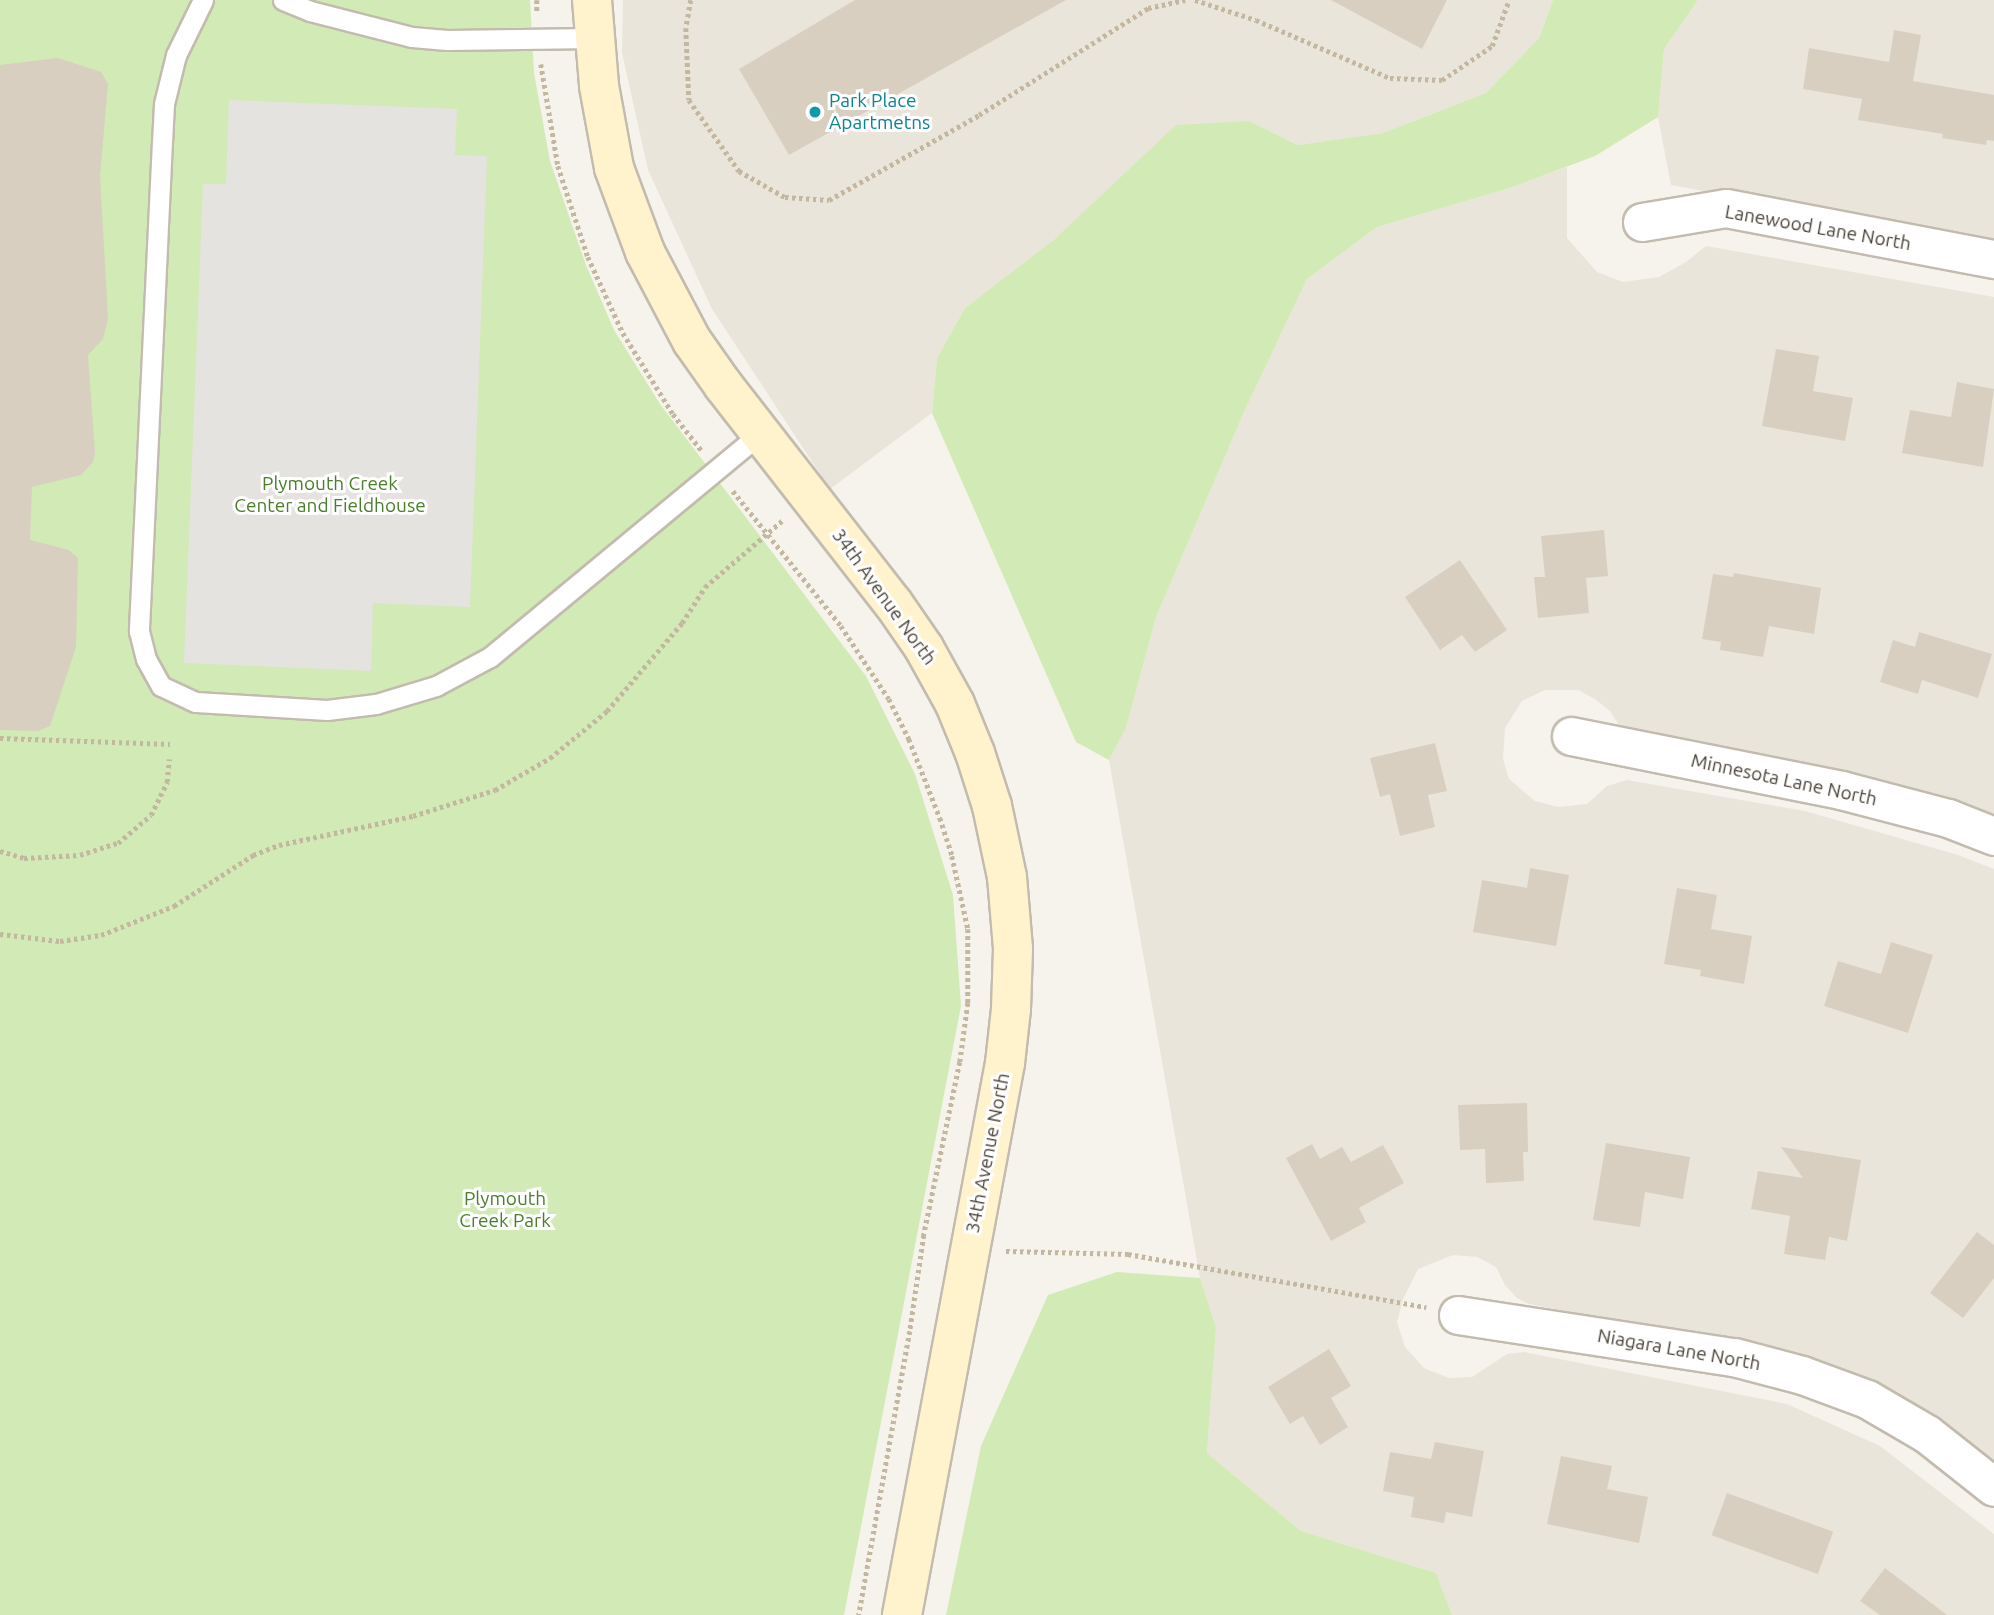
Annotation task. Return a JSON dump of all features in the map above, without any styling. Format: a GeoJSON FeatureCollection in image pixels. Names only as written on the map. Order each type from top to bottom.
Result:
{"type":"FeatureCollection","features":[{"type":"Feature","properties":{"kind":"street","name":"34th Avenue North"},"geometry":{"type":"LineString","coordinates":[[592,0],[599,86],[614,169],[631,218],[666,295],[692,341],[924,648],[955,704],[992,806],[1008,889],[1013,961],[1005,1063],[902,1615]]}},
{"type":"Feature","properties":{"kind":"street","name":"Lanewood Lane North"},"geometry":{"type":"LineString","coordinates":[[1642,222],[1726,208],[1994,259]]}},
{"type":"Feature","properties":{"kind":"street","name":"Minnesota Lane North"},"geometry":{"type":"LineString","coordinates":[[1571,736],[1841,790],[1948,818],[1994,836]]}},
{"type":"Feature","properties":{"kind":"street","name":"Niagara Lane North"},"geometry":{"type":"LineString","coordinates":[[1458,1315],[1734,1357],[1802,1375],[1867,1399],[1927,1434],[1994,1487]]}},
{"type":"Feature","properties":{"kind":"lane"},"geometry":{"type":"LineString","coordinates":[[203,0],[176,55],[164,104],[162,129],[139,631],[146,659],[161,686],[196,702],[327,710],[376,704],[436,686],[490,657],[761,433]]}},
{"type":"Feature","properties":{"kind":"lane"},"geometry":{"type":"LineString","coordinates":[[283,0],[322,15],[412,37],[594,38]]}},
{"type":"Feature","properties":{"kind":"path"},"geometry":{"type":"LineString","coordinates":[[537,0],[547,115],[558,166],[588,257],[630,344],[673,414],[862,654],[889,699],[909,738],[940,818],[952,856],[968,929],[968,1003],[960,1062],[924,1235],[910,1331],[859,1615]]}},
{"type":"Feature","properties":{"kind":"path"},"geometry":{"type":"LineString","coordinates":[[691,0],[686,28],[689,100],[739,171],[785,197],[829,200],[979,115],[1148,8],[1185,0]]}},
{"type":"Feature","properties":{"kind":"path"},"geometry":{"type":"LineString","coordinates":[[1195,0],[1256,20],[1390,78],[1443,80],[1492,46],[1509,0]]}},
{"type":"Feature","properties":{"kind":"path"},"geometry":{"type":"LineString","coordinates":[[0,934],[60,941],[101,935],[174,906],[253,855],[279,845],[413,816],[503,786],[550,758],[607,711],[682,624],[705,587],[809,496]]}},
{"type":"Feature","properties":{"kind":"path"},"geometry":{"type":"LineString","coordinates":[[0,738],[170,744]]}},
{"type":"Feature","properties":{"kind":"path"},"geometry":{"type":"LineString","coordinates":[[0,851],[24,858],[80,855],[118,843],[151,815],[167,782],[169,759]]}},
{"type":"Feature","properties":{"kind":"path"},"geometry":{"type":"LineString","coordinates":[[1008,1251],[1128,1254],[1402,1301],[1458,1315]]}},
{"type":"Feature","properties":{"kind":"shaded area"},"geometry":{"type":"Polygon","coordinates":[[[623,0],[1553,0],[1539,38],[1486,93],[1383,133],[1298,145],[1249,121],[1056,238],[965,308],[937,358],[932,413],[830,489],[712,309],[648,170],[622,53],[623,0]]]}},
{"type":"Feature","properties":{"kind":"shaded area"},"geometry":{"type":"Polygon","coordinates":[[[1698,0],[1994,0],[1994,244],[1671,185],[1658,117],[1664,49],[1698,0]]]}},
{"type":"Feature","properties":{"kind":"shaded area"},"geometry":{"type":"Polygon","coordinates":[[[229,100],[457,109],[455,155],[487,156],[470,607],[373,603],[371,671],[184,663],[203,184],[226,184],[229,100]]]}},
{"type":"Feature","properties":{"kind":"shaded area"},"geometry":{"type":"Polygon","coordinates":[[[1567,167],[1567,238],[1597,272],[1623,282],[1659,277],[1686,262],[1706,246],[1994,297],[1994,816],[1861,776],[1639,740],[1624,733],[1610,711],[1578,690],[1545,690],[1522,701],[1505,728],[1503,759],[1509,779],[1535,801],[1558,807],[1587,804],[1607,786],[1627,780],[1805,811],[1958,855],[1994,869],[1994,1471],[1756,1347],[1529,1304],[1517,1298],[1505,1285],[1496,1267],[1477,1257],[1453,1255],[1418,1269],[1403,1299],[1397,1322],[1405,1347],[1424,1368],[1449,1378],[1472,1377],[1507,1354],[1524,1352],[1787,1404],[1880,1446],[1994,1534],[1994,1615],[1452,1615],[1436,1573],[1301,1531],[1207,1453],[1216,1327],[1200,1278],[1109,760],[1126,728],[1156,617],[1244,412],[1307,279],[1377,227],[1510,188],[1567,167]]]}},
{"type":"Feature","properties":{"kind":"green space"},"geometry":{"type":"Polygon","coordinates":[[[0,0],[530,0],[534,73],[550,161],[586,265],[614,330],[660,404],[866,676],[915,774],[953,895],[961,1006],[844,1615],[0,1615],[0,0]]]}},
{"type":"Feature","properties":{"kind":"green space"},"geometry":{"type":"Polygon","coordinates":[[[1553,0],[1698,0],[1664,49],[1658,117],[1595,156],[1510,188],[1377,227],[1307,279],[1244,412],[1156,617],[1126,728],[1109,760],[1076,742],[932,413],[937,358],[965,308],[1056,238],[1176,125],[1249,121],[1298,145],[1383,133],[1486,93],[1539,38],[1553,0]]]}},
{"type":"Feature","properties":{"kind":"green space"},"geometry":{"type":"Polygon","coordinates":[[[1117,1272],[1200,1278],[1216,1327],[1207,1453],[1301,1531],[1436,1573],[1452,1615],[946,1615],[981,1446],[1048,1295],[1117,1272]]]}},
{"type":"Feature","properties":{"kind":"building","name":"Park Place Apartmetns"},"geometry":{"type":"Polygon","coordinates":[[[855,0],[1066,0],[789,155],[739,69],[855,0]]]}},
{"type":"Feature","properties":{"kind":"building"},"geometry":{"type":"Polygon","coordinates":[[[1331,0],[1447,0],[1422,49],[1331,0]]]}},
{"type":"Feature","properties":{"kind":"building"},"geometry":{"type":"Polygon","coordinates":[[[1894,30],[1921,35],[1913,81],[1994,95],[1994,141],[1987,140],[1986,145],[1942,138],[1943,134],[1858,120],[1862,99],[1803,89],[1809,48],[1889,62],[1894,30]]]}},
{"type":"Feature","properties":{"kind":"building"},"geometry":{"type":"Polygon","coordinates":[[[58,58],[101,72],[108,84],[100,176],[108,319],[103,339],[88,355],[95,453],[93,462],[81,475],[32,487],[30,540],[69,550],[78,558],[76,647],[50,726],[38,731],[0,730],[0,65],[58,58]]]}},
{"type":"Feature","properties":{"kind":"building"},"geometry":{"type":"Polygon","coordinates":[[[1776,349],[1819,356],[1813,391],[1853,398],[1845,441],[1762,426],[1776,349]]]}},
{"type":"Feature","properties":{"kind":"building"},"geometry":{"type":"Polygon","coordinates":[[[1957,382],[1994,389],[1983,467],[1902,453],[1910,410],[1951,417],[1957,382]]]}},
{"type":"Feature","properties":{"kind":"building"},"geometry":{"type":"Polygon","coordinates":[[[1604,530],[1608,576],[1586,578],[1589,613],[1538,618],[1534,577],[1545,577],[1541,536],[1604,530]]]}},
{"type":"Feature","properties":{"kind":"building"},"geometry":{"type":"Polygon","coordinates":[[[1460,560],[1507,630],[1475,652],[1462,635],[1440,650],[1405,597],[1460,560]]]}},
{"type":"Feature","properties":{"kind":"building"},"geometry":{"type":"Polygon","coordinates":[[[1734,573],[1821,588],[1814,634],[1769,626],[1763,657],[1720,650],[1721,642],[1702,639],[1713,574],[1733,577],[1734,573]]]}},
{"type":"Feature","properties":{"kind":"building"},"geometry":{"type":"Polygon","coordinates":[[[1919,632],[1992,654],[1978,698],[1922,680],[1918,694],[1880,682],[1893,640],[1915,647],[1919,632]]]}},
{"type":"Feature","properties":{"kind":"building"},"geometry":{"type":"Polygon","coordinates":[[[1435,743],[1447,791],[1428,795],[1435,827],[1400,836],[1390,794],[1380,797],[1370,758],[1435,743]]]}},
{"type":"Feature","properties":{"kind":"building"},"geometry":{"type":"Polygon","coordinates":[[[1530,868],[1569,875],[1556,946],[1473,932],[1482,880],[1527,888],[1530,868]]]}},
{"type":"Feature","properties":{"kind":"building"},"geometry":{"type":"Polygon","coordinates":[[[1677,888],[1717,895],[1711,929],[1752,936],[1744,984],[1700,976],[1701,970],[1664,964],[1677,888]]]}},
{"type":"Feature","properties":{"kind":"building"},"geometry":{"type":"Polygon","coordinates":[[[1891,942],[1933,955],[1908,1033],[1824,1006],[1838,961],[1881,974],[1891,942]]]}},
{"type":"Feature","properties":{"kind":"building"},"geometry":{"type":"Polygon","coordinates":[[[1527,1103],[1528,1152],[1523,1152],[1524,1181],[1486,1183],[1485,1149],[1460,1150],[1458,1105],[1527,1103]]]}},
{"type":"Feature","properties":{"kind":"building"},"geometry":{"type":"Polygon","coordinates":[[[1606,1143],[1690,1157],[1683,1199],[1645,1192],[1640,1227],[1593,1220],[1606,1143]]]}},
{"type":"Feature","properties":{"kind":"building"},"geometry":{"type":"Polygon","coordinates":[[[1312,1144],[1320,1159],[1342,1147],[1351,1162],[1383,1145],[1404,1183],[1359,1208],[1366,1222],[1331,1241],[1286,1158],[1312,1144]]]}},
{"type":"Feature","properties":{"kind":"building"},"geometry":{"type":"Polygon","coordinates":[[[1781,1147],[1861,1160],[1847,1241],[1829,1237],[1825,1260],[1784,1254],[1790,1216],[1751,1209],[1758,1171],[1803,1178],[1781,1147]]]}},
{"type":"Feature","properties":{"kind":"building"},"geometry":{"type":"Polygon","coordinates":[[[1977,1232],[1994,1245],[1994,1278],[1963,1318],[1930,1293],[1977,1232]]]}},
{"type":"Feature","properties":{"kind":"building"},"geometry":{"type":"Polygon","coordinates":[[[1329,1349],[1351,1386],[1331,1398],[1348,1427],[1320,1445],[1303,1416],[1290,1424],[1268,1387],[1329,1349]]]}},
{"type":"Feature","properties":{"kind":"building"},"geometry":{"type":"Polygon","coordinates":[[[1435,1442],[1484,1451],[1472,1517],[1446,1512],[1444,1523],[1411,1517],[1414,1497],[1383,1491],[1390,1452],[1431,1459],[1435,1442]]]}},
{"type":"Feature","properties":{"kind":"building"},"geometry":{"type":"Polygon","coordinates":[[[1561,1456],[1612,1466],[1607,1489],[1648,1497],[1639,1543],[1547,1524],[1561,1456]]]}},
{"type":"Feature","properties":{"kind":"building"},"geometry":{"type":"Polygon","coordinates":[[[1727,1493],[1833,1532],[1818,1574],[1712,1535],[1727,1493]]]}},
{"type":"Feature","properties":{"kind":"building"},"geometry":{"type":"Polygon","coordinates":[[[1885,1568],[1947,1615],[1880,1615],[1860,1601],[1885,1568]]]}},
{"type":"Feature","properties":{"kind":"place","name":"Park Place Apartmetns"},"geometry":{"type":"Point","coordinates":[815,112]}},
{"type":"Feature","properties":{"kind":"park label","name":"Plymouth Creek Center and Fieldhouse"},"geometry":{"type":"Point","coordinates":[330,495]}},
{"type":"Feature","properties":{"kind":"park label","name":"Plymouth Creek Park"},"geometry":{"type":"Point","coordinates":[505,1210]}}]}
